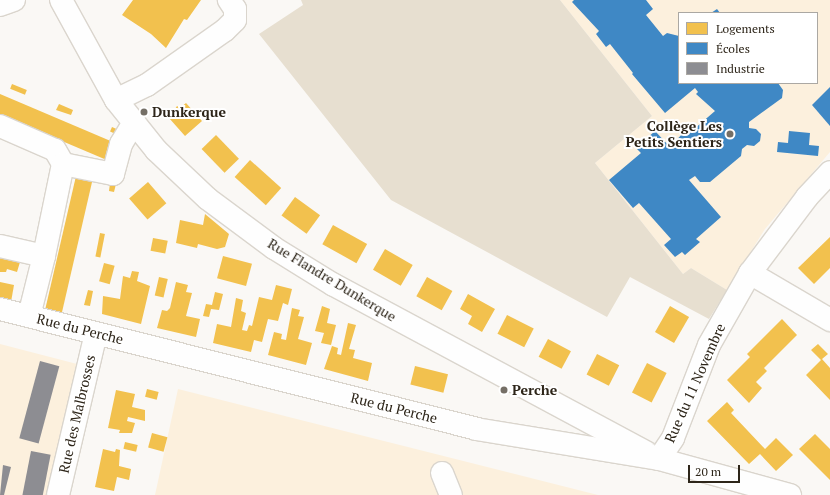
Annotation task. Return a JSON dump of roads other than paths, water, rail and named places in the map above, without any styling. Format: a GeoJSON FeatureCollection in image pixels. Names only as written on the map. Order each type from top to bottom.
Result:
{"type":"FeatureCollection","features":[{"type":"Feature","properties":{"kind":"street"},"geometry":{"type":"LineString","coordinates":[[0,5],[14,0]]}},
{"type":"Feature","properties":{"kind":"street","name":"Rue Flandre Dunkerque"},"geometry":{"type":"LineString","coordinates":[[61,0],[116,100],[156,150],[208,199],[274,248],[334,285],[659,459]]}},
{"type":"Feature","properties":{"kind":"street"},"geometry":{"type":"LineString","coordinates":[[116,100],[147,85],[225,30],[235,20],[235,9],[230,0]]}},
{"type":"Feature","properties":{"kind":"street"},"geometry":{"type":"LineString","coordinates":[[63,164],[113,174],[121,144],[134,122]]}},
{"type":"Feature","properties":{"kind":"street"},"geometry":{"type":"LineString","coordinates":[[0,126],[55,150],[63,164],[44,256],[29,316]]}},
{"type":"Feature","properties":{"kind":"street","name":"Rue du 11 Novembre"},"geometry":{"type":"LineString","coordinates":[[659,459],[673,438],[710,346],[750,273],[807,197],[830,172]]}},
{"type":"Feature","properties":{"kind":"street"},"geometry":{"type":"LineString","coordinates":[[0,246],[44,256]]}},
{"type":"Feature","properties":{"kind":"street"},"geometry":{"type":"LineString","coordinates":[[750,273],[830,320]]}},
{"type":"Feature","properties":{"kind":"street","name":"Rue du Perche"},"geometry":{"type":"LineString","coordinates":[[0,309],[476,429],[659,459],[790,495]]}},
{"type":"Feature","properties":{"kind":"street","name":"Rue des Malbrosses"},"geometry":{"type":"LineString","coordinates":[[58,495],[96,333]]}},
{"type":"Feature","properties":{"kind":"street"},"geometry":{"type":"LineString","coordinates":[[442,473],[451,495]]}},
{"type":"Feature","properties":{"kind":"place","name":"Dunkerque"},"geometry":{"type":"Point","coordinates":[144,112]}},
{"type":"Feature","properties":{"kind":"place","name":"Collège Les Petits Sentiers"},"geometry":{"type":"Point","coordinates":[730,134]}},
{"type":"Feature","properties":{"kind":"place","name":"Perche"},"geometry":{"type":"Point","coordinates":[504,390]}}]}
